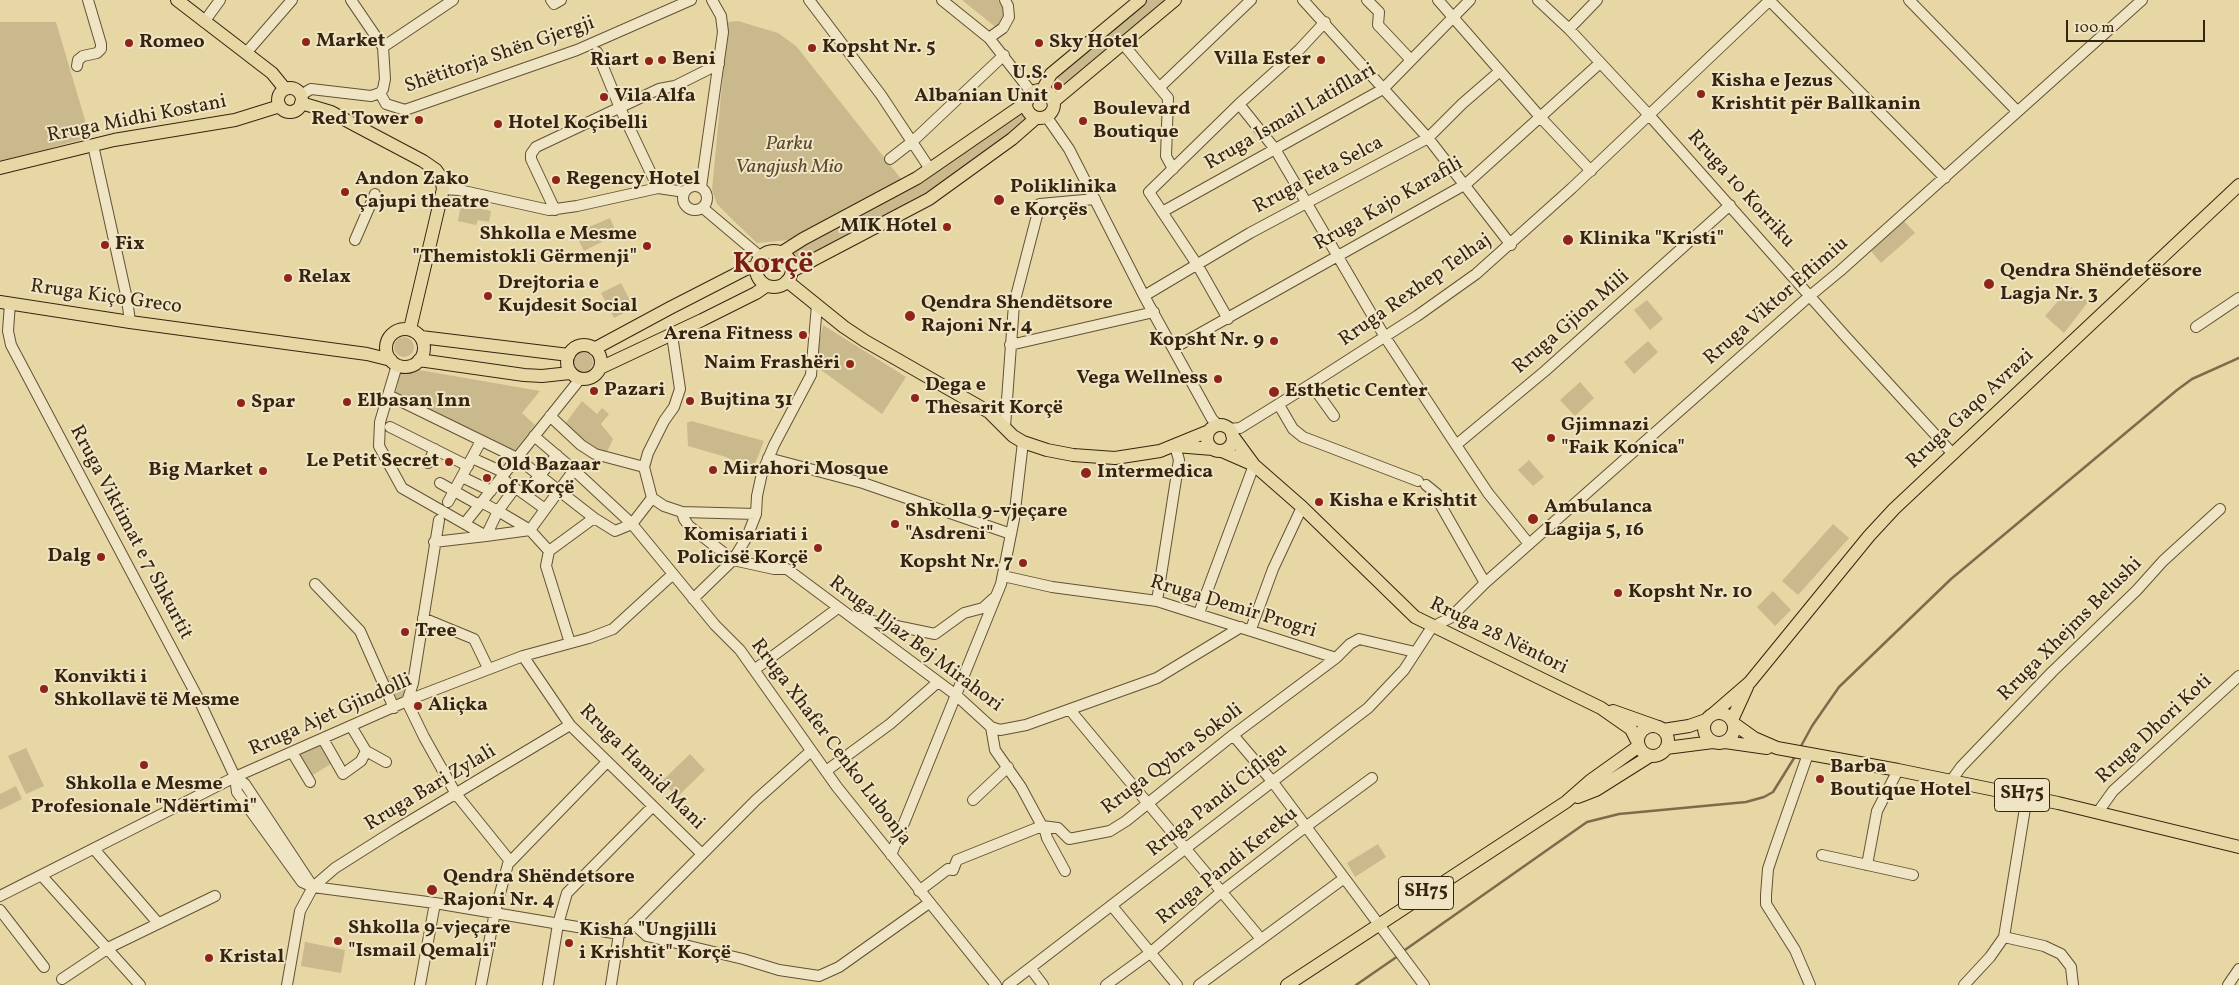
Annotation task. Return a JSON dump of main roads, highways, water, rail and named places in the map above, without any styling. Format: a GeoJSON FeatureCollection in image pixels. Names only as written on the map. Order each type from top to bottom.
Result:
{"type":"FeatureCollection","features":[{"type":"Feature","properties":{"kind":"main road"},"geometry":{"type":"LineString","coordinates":[[177,0],[272,73],[285,90]]}},
{"type":"Feature","properties":{"kind":"main road"},"geometry":{"type":"LineString","coordinates":[[782,253],[930,169],[1034,95],[1051,74],[1140,0]]}},
{"type":"Feature","properties":{"kind":"main road"},"geometry":{"type":"LineString","coordinates":[[758,262],[758,278],[766,286],[777,287],[789,276],[929,199],[1041,117],[1051,112],[1053,102],[1175,0]]}},
{"type":"Feature","properties":{"kind":"main road"},"geometry":{"type":"LineString","coordinates":[[301,99],[294,111],[286,111],[280,106],[280,95],[285,90],[292,88],[301,99],[330,112],[436,170],[441,177],[442,189],[415,333],[424,349],[420,360]]}},
{"type":"Feature","properties":{"kind":"main road"},"geometry":{"type":"LineString","coordinates":[[1034,95],[1048,94],[1053,102]]}},
{"type":"Feature","properties":{"kind":"main road"},"geometry":{"type":"LineString","coordinates":[[1034,95],[1028,112],[1041,117]]}},
{"type":"Feature","properties":{"kind":"main road","name":"Rruga Midhi Kostani"},"geometry":{"type":"LineString","coordinates":[[0,168],[93,145],[235,120],[280,106]]}},
{"type":"Feature","properties":{"kind":"main road","name":"Rruga Gaqo Avrazi"},"geometry":{"type":"LineString","coordinates":[[1710,717],[1750,682],[1868,536],[1952,452],[2239,185]]}},
{"type":"Feature","properties":{"kind":"main road"},"geometry":{"type":"LineString","coordinates":[[575,376],[568,367],[569,355],[580,346],[594,349],[746,269],[758,262],[770,251],[782,253],[790,260],[789,276]]}},
{"type":"Feature","properties":{"kind":"main road","name":"Rruga 28 Nëntori"},"geometry":{"type":"LineString","coordinates":[[789,276],[816,305],[865,341],[989,412],[1022,442],[1047,450],[1094,458],[1136,455],[1175,446],[1222,430],[1254,465],[1302,507],[1415,617],[1432,627],[1601,708],[1631,728],[1639,744]]}},
{"type":"Feature","properties":{"kind":"main road"},"geometry":{"type":"LineString","coordinates":[[386,346],[394,362],[407,367],[420,360],[524,375],[590,378],[600,368],[672,335],[756,293],[766,286]]}},
{"type":"Feature","properties":{"kind":"main road","name":"Rruga Kiço Greco"},"geometry":{"type":"LineString","coordinates":[[5,303],[367,354],[394,362]]}},
{"type":"Feature","properties":{"kind":"main road"},"geometry":{"type":"LineString","coordinates":[[367,354],[386,346],[394,332],[415,333],[569,355]]}},
{"type":"Feature","properties":{"kind":"main road"},"geometry":{"type":"LineString","coordinates":[[594,349],[600,357],[600,368]]}},
{"type":"Feature","properties":{"kind":"main road"},"geometry":{"type":"LineString","coordinates":[[1222,430],[1232,442],[1228,448],[1217,450],[1208,444],[1222,430]]}},
{"type":"Feature","properties":{"kind":"main road","name":"Rruga 28 Nëntori"},"geometry":{"type":"LineString","coordinates":[[1175,446],[1217,450],[1254,465]]}},
{"type":"Feature","properties":{"kind":"main road","name":"Rruga Gaqo Avrazi"},"geometry":{"type":"LineString","coordinates":[[1733,722],[1750,682]]}},
{"type":"Feature","properties":{"kind":"main road","name":"Rruga 28 Nëntori"},"geometry":{"type":"LineString","coordinates":[[1601,708],[1630,716],[1662,729]]}},
{"type":"Feature","properties":{"kind":"main road","name":"SH75"},"geometry":{"type":"LineString","coordinates":[[1287,985],[1566,802],[1639,744],[1639,736],[1645,729],[1654,726],[1662,729],[1689,726],[1710,717],[1725,714],[1741,730],[1776,748]]}},
{"type":"Feature","properties":{"kind":"main road"},"geometry":{"type":"LineString","coordinates":[[1710,717],[1705,732],[1719,742],[1732,736],[1733,722]]}},
{"type":"Feature","properties":{"kind":"main road"},"geometry":{"type":"LineString","coordinates":[[1662,729],[1668,738],[1666,748]]}},
{"type":"Feature","properties":{"kind":"main road","name":"SH75"},"geometry":{"type":"LineString","coordinates":[[1566,802],[1596,790],[1650,756],[1660,754],[1666,748],[1719,742],[1776,748],[2027,796],[2239,847]]}},
{"type":"Feature","properties":{"kind":"main road"},"geometry":{"type":"LineString","coordinates":[[1639,744],[1644,754],[1650,756]]}},
{"type":"Feature","properties":{"kind":"waterway"},"geometry":{"type":"LineString","coordinates":[[1800,748],[1812,726],[1839,687],[1951,579],[2177,390],[2192,379],[2239,358]]}},
{"type":"Feature","properties":{"kind":"waterway"},"geometry":{"type":"LineString","coordinates":[[1402,952],[1587,822],[1619,814],[1746,802],[1764,797],[1773,792],[1796,755]]}},
{"type":"Feature","properties":{"kind":"waterway"},"geometry":{"type":"LineString","coordinates":[[1356,985],[1398,956]]}},
{"type":"Feature","properties":{"kind":"place","name":"Market"},"geometry":{"type":"Point","coordinates":[306,42]}},
{"type":"Feature","properties":{"kind":"place","name":"Romeo"},"geometry":{"type":"Point","coordinates":[129,43]}},
{"type":"Feature","properties":{"kind":"place","name":"Sky Hotel"},"geometry":{"type":"Point","coordinates":[1039,43]}},
{"type":"Feature","properties":{"kind":"place","name":"Kopsht Nr. 5"},"geometry":{"type":"Point","coordinates":[812,48]}},
{"type":"Feature","properties":{"kind":"place","name":"Beni"},"geometry":{"type":"Point","coordinates":[662,60]}},
{"type":"Feature","properties":{"kind":"place","name":"Villa Ester"},"geometry":{"type":"Point","coordinates":[1321,60]}},
{"type":"Feature","properties":{"kind":"place","name":"Riart"},"geometry":{"type":"Point","coordinates":[649,61]}},
{"type":"Feature","properties":{"kind":"place","name":"U.S. Albanian Unit"},"geometry":{"type":"Point","coordinates":[1058,86]}},
{"type":"Feature","properties":{"kind":"place","name":"Kisha e Jezus Krishtit për Ballkanin"},"geometry":{"type":"Point","coordinates":[1701,94]}},
{"type":"Feature","properties":{"kind":"place","name":"Vila Alfa"},"geometry":{"type":"Point","coordinates":[604,97]}},
{"type":"Feature","properties":{"kind":"place","name":"Red Tower"},"geometry":{"type":"Point","coordinates":[419,120]}},
{"type":"Feature","properties":{"kind":"place","name":"Boulevard Boutique"},"geometry":{"type":"Point","coordinates":[1083,121]}},
{"type":"Feature","properties":{"kind":"place","name":"Hotel Koçibelli"},"geometry":{"type":"Point","coordinates":[498,124]}},
{"type":"Feature","properties":{"kind":"place","name":"Regency Hotel"},"geometry":{"type":"Point","coordinates":[556,180]}},
{"type":"Feature","properties":{"kind":"place","name":"Andon Zako Çajupi theatre"},"geometry":{"type":"Point","coordinates":[345,192]}},
{"type":"Feature","properties":{"kind":"place","name":"Poliklinika e Korçës"},"geometry":{"type":"Point","coordinates":[999,200]}},
{"type":"Feature","properties":{"kind":"place","name":"MIK Hotel"},"geometry":{"type":"Point","coordinates":[947,227]}},
{"type":"Feature","properties":{"kind":"place","name":"Klinika \"Kristi\""},"geometry":{"type":"Point","coordinates":[1568,240]}},
{"type":"Feature","properties":{"kind":"place","name":"Fix"},"geometry":{"type":"Point","coordinates":[105,245]}},
{"type":"Feature","properties":{"kind":"place","name":"Shkolla e Mesme \"Themistokli Gërmenji\""},"geometry":{"type":"Point","coordinates":[647,246]}},
{"type":"Feature","properties":{"kind":"place","name":"Relax"},"geometry":{"type":"Point","coordinates":[288,278]}},
{"type":"Feature","properties":{"kind":"place","name":"Qendra Shëndetësore Lagja Nr. 3"},"geometry":{"type":"Point","coordinates":[1989,284]}},
{"type":"Feature","properties":{"kind":"place","name":"Drejtoria e Kujdesit Social"},"geometry":{"type":"Point","coordinates":[488,296]}},
{"type":"Feature","properties":{"kind":"place","name":"Qendra Shendëtsore Rajoni Nr. 4"},"geometry":{"type":"Point","coordinates":[910,316]}},
{"type":"Feature","properties":{"kind":"place","name":"Arena Fitness"},"geometry":{"type":"Point","coordinates":[803,335]}},
{"type":"Feature","properties":{"kind":"place","name":"Kopsht Nr. 9"},"geometry":{"type":"Point","coordinates":[1274,341]}},
{"type":"Feature","properties":{"kind":"place","name":"Naim Frashëri"},"geometry":{"type":"Point","coordinates":[850,364]}},
{"type":"Feature","properties":{"kind":"place","name":"Vega Wellness"},"geometry":{"type":"Point","coordinates":[1218,379]}},
{"type":"Feature","properties":{"kind":"place","name":"Pazari"},"geometry":{"type":"Point","coordinates":[594,391]}},
{"type":"Feature","properties":{"kind":"place","name":"Esthetic Center"},"geometry":{"type":"Point","coordinates":[1274,392]}},
{"type":"Feature","properties":{"kind":"place","name":"Dega e Thesarit Korçë"},"geometry":{"type":"Point","coordinates":[915,398]}},
{"type":"Feature","properties":{"kind":"place","name":"Bujtina 31"},"geometry":{"type":"Point","coordinates":[690,401]}},
{"type":"Feature","properties":{"kind":"place","name":"Elbasan Inn"},"geometry":{"type":"Point","coordinates":[347,402]}},
{"type":"Feature","properties":{"kind":"place","name":"Spar"},"geometry":{"type":"Point","coordinates":[241,403]}},
{"type":"Feature","properties":{"kind":"place","name":"Gjimnazi \"Faik Konica\""},"geometry":{"type":"Point","coordinates":[1551,438]}},
{"type":"Feature","properties":{"kind":"place","name":"Le Petit Secret"},"geometry":{"type":"Point","coordinates":[449,462]}},
{"type":"Feature","properties":{"kind":"place","name":"Mirahori Mosque"},"geometry":{"type":"Point","coordinates":[713,470]}},
{"type":"Feature","properties":{"kind":"place","name":"Big Market"},"geometry":{"type":"Point","coordinates":[263,471]}},
{"type":"Feature","properties":{"kind":"place","name":"Intermedica"},"geometry":{"type":"Point","coordinates":[1086,473]}},
{"type":"Feature","properties":{"kind":"place","name":"Old Bazaar of Korçë"},"geometry":{"type":"Point","coordinates":[487,478]}},
{"type":"Feature","properties":{"kind":"place","name":"Kisha e Krishtit"},"geometry":{"type":"Point","coordinates":[1319,502]}},
{"type":"Feature","properties":{"kind":"place","name":"Ambulanca Lagija 5, 16"},"geometry":{"type":"Point","coordinates":[1533,519]}},
{"type":"Feature","properties":{"kind":"place","name":"Shkolla 9-vjeçare \"Asdreni\""},"geometry":{"type":"Point","coordinates":[895,524]}},
{"type":"Feature","properties":{"kind":"place","name":"Komisariati i Policisë Korçë"},"geometry":{"type":"Point","coordinates":[818,548]}},
{"type":"Feature","properties":{"kind":"place","name":"Dalg"},"geometry":{"type":"Point","coordinates":[101,557]}},
{"type":"Feature","properties":{"kind":"place","name":"Kopsht Nr. 7"},"geometry":{"type":"Point","coordinates":[1023,563]}},
{"type":"Feature","properties":{"kind":"place","name":"Kopsht Nr. 10"},"geometry":{"type":"Point","coordinates":[1618,593]}},
{"type":"Feature","properties":{"kind":"place","name":"Tree"},"geometry":{"type":"Point","coordinates":[405,632]}},
{"type":"Feature","properties":{"kind":"place","name":"Konvikti i Shkollavë të Mesme"},"geometry":{"type":"Point","coordinates":[44,689]}},
{"type":"Feature","properties":{"kind":"place","name":"Aliçka"},"geometry":{"type":"Point","coordinates":[418,706]}},
{"type":"Feature","properties":{"kind":"place","name":"Shkolla e Mesme Profesionale \"Ndërtimi\""},"geometry":{"type":"Point","coordinates":[144,765]}},
{"type":"Feature","properties":{"kind":"place","name":"Barba Boutique Hotel"},"geometry":{"type":"Point","coordinates":[1820,779]}},
{"type":"Feature","properties":{"kind":"place","name":"Qendra Shëndetsore Rajoni Nr. 4"},"geometry":{"type":"Point","coordinates":[432,890]}},
{"type":"Feature","properties":{"kind":"place","name":"Shkolla 9-vjeçare \"Ismail Qemali\""},"geometry":{"type":"Point","coordinates":[338,941]}},
{"type":"Feature","properties":{"kind":"place","name":"Kisha \"Ungjilli i Krishtit\" Korçë"},"geometry":{"type":"Point","coordinates":[569,943]}},
{"type":"Feature","properties":{"kind":"place","name":"Kristal"},"geometry":{"type":"Point","coordinates":[209,958]}},
{"type":"Feature","properties":{"kind":"district","name":"Korçë"},"geometry":{"type":"Point","coordinates":[773,266]}},
{"type":"Feature","properties":{"kind":"park label","name":"Parku Vangjush Mio"},"geometry":{"type":"Point","coordinates":[789,156]}}]}
